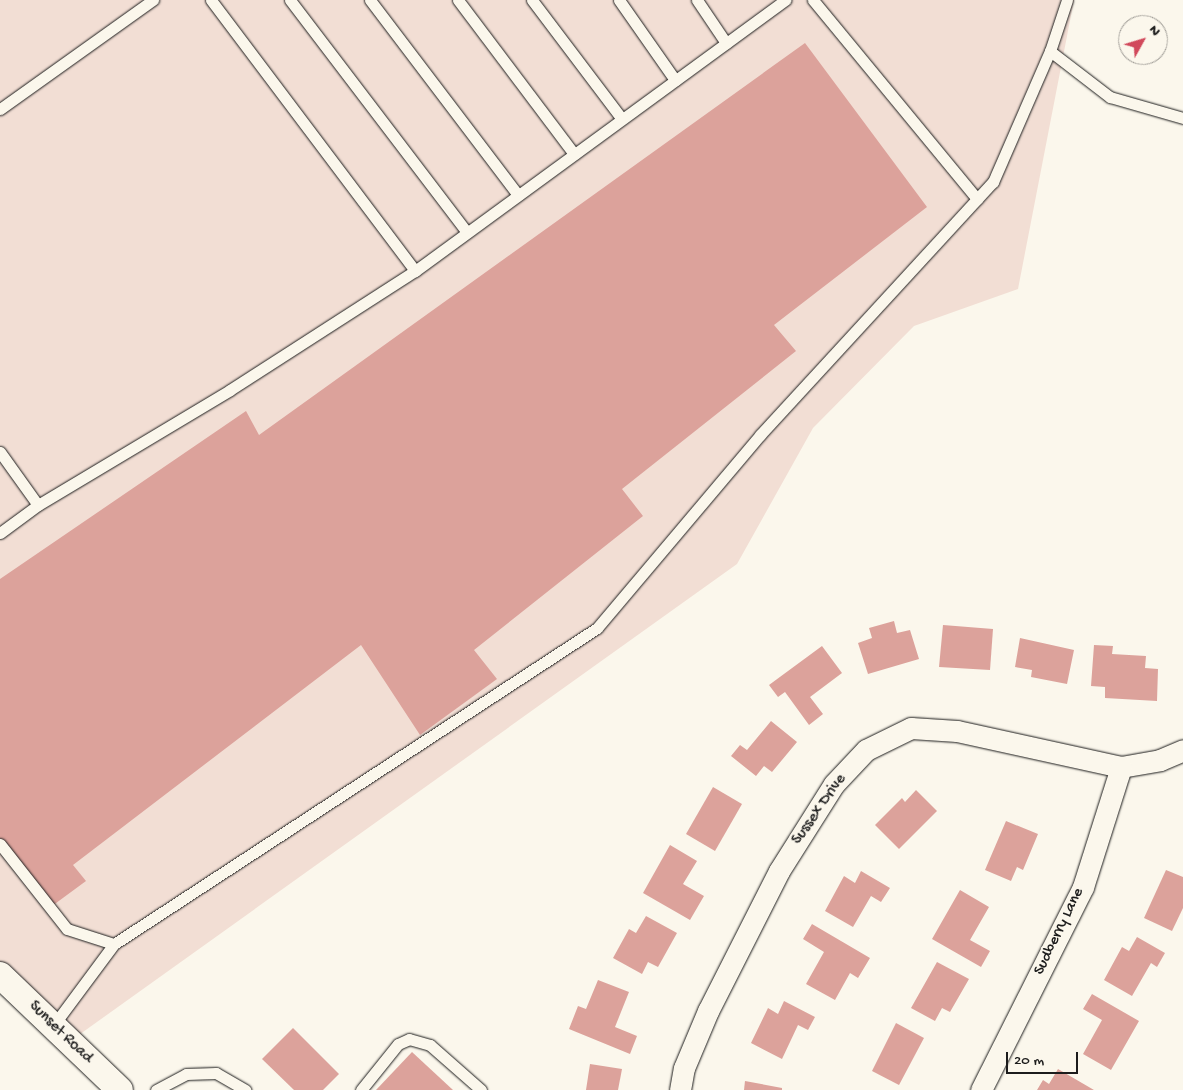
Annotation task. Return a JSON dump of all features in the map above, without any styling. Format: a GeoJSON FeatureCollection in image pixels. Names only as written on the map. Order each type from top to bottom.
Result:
{"type":"FeatureCollection","features":[{"type":"Feature","properties":{"kind":"street","name":"Sussex Drive"},"geometry":{"type":"LineString","coordinates":[[680,1090],[684,1068],[708,1010],[779,871],[834,784],[866,750],[911,728],[957,731],[1121,767],[1160,760],[1183,750]]}},
{"type":"Feature","properties":{"kind":"street","name":"Sudberry Lane"},"geometry":{"type":"LineString","coordinates":[[981,1090],[1083,887],[1121,767]]}},
{"type":"Feature","properties":{"kind":"street","name":"Sunset Road"},"geometry":{"type":"LineString","coordinates":[[0,975],[120,1090]]}},
{"type":"Feature","properties":{"kind":"lane"},"geometry":{"type":"LineString","coordinates":[[0,109],[153,0]]}},
{"type":"Feature","properties":{"kind":"lane"},"geometry":{"type":"LineString","coordinates":[[211,0],[415,271]]}},
{"type":"Feature","properties":{"kind":"lane"},"geometry":{"type":"LineString","coordinates":[[290,0],[468,232]]}},
{"type":"Feature","properties":{"kind":"lane"},"geometry":{"type":"LineString","coordinates":[[370,0],[518,195]]}},
{"type":"Feature","properties":{"kind":"lane"},"geometry":{"type":"LineString","coordinates":[[458,0],[574,154]]}},
{"type":"Feature","properties":{"kind":"lane"},"geometry":{"type":"LineString","coordinates":[[532,0],[622,119]]}},
{"type":"Feature","properties":{"kind":"lane"},"geometry":{"type":"LineString","coordinates":[[619,0],[675,80]]}},
{"type":"Feature","properties":{"kind":"lane"},"geometry":{"type":"LineString","coordinates":[[697,0],[726,43]]}},
{"type":"Feature","properties":{"kind":"lane"},"geometry":{"type":"LineString","coordinates":[[812,0],[977,199]]}},
{"type":"Feature","properties":{"kind":"lane"},"geometry":{"type":"LineString","coordinates":[[53,1026],[114,944],[598,628],[760,434],[994,182],[1050,52],[1067,0]]}},
{"type":"Feature","properties":{"kind":"lane"},"geometry":{"type":"LineString","coordinates":[[0,533],[38,505],[230,390],[415,271],[779,2]]}},
{"type":"Feature","properties":{"kind":"lane"},"geometry":{"type":"LineString","coordinates":[[1050,52],[1110,98],[1183,118]]}},
{"type":"Feature","properties":{"kind":"lane"},"geometry":{"type":"LineString","coordinates":[[0,452],[38,505]]}},
{"type":"Feature","properties":{"kind":"lane"},"geometry":{"type":"LineString","coordinates":[[0,844],[67,929],[114,944]]}},
{"type":"Feature","properties":{"kind":"lane"},"geometry":{"type":"LineString","coordinates":[[361,1090],[398,1044],[409,1039],[430,1045],[481,1090]]}},
{"type":"Feature","properties":{"kind":"lane"},"geometry":{"type":"LineString","coordinates":[[156,1090],[186,1074],[216,1073],[244,1090]]}},
{"type":"Feature","properties":{"kind":"shaded area"},"geometry":{"type":"Polygon","coordinates":[[[0,0],[1074,0],[1018,289],[914,326],[813,428],[737,564],[69,1042],[0,976],[0,0]]]}},
{"type":"Feature","properties":{"kind":"building"},"geometry":{"type":"Polygon","coordinates":[[[805,43],[927,207],[774,325],[796,351],[622,489],[643,516],[474,650],[497,679],[420,735],[361,645],[73,865],[86,881],[52,906],[0,838],[0,579],[246,411],[259,435],[805,43]]]}},
{"type":"Feature","properties":{"kind":"building"},"geometry":{"type":"Polygon","coordinates":[[[894,621],[897,633],[910,630],[919,659],[868,674],[858,643],[872,638],[869,628],[894,621]]]}},
{"type":"Feature","properties":{"kind":"building"},"geometry":{"type":"Polygon","coordinates":[[[943,625],[993,629],[990,670],[939,667],[943,625]]]}},
{"type":"Feature","properties":{"kind":"building"},"geometry":{"type":"Polygon","coordinates":[[[1020,638],[1074,650],[1067,684],[1031,677],[1032,670],[1015,667],[1020,638]]]}},
{"type":"Feature","properties":{"kind":"building"},"geometry":{"type":"Polygon","coordinates":[[[1094,645],[1113,646],[1112,654],[1146,656],[1145,668],[1158,669],[1157,701],[1105,698],[1105,687],[1091,686],[1094,645]]]}},
{"type":"Feature","properties":{"kind":"building"},"geometry":{"type":"Polygon","coordinates":[[[822,646],[842,673],[810,697],[823,714],[809,725],[785,692],[778,697],[769,685],[822,646]]]}},
{"type":"Feature","properties":{"kind":"building"},"geometry":{"type":"Polygon","coordinates":[[[771,721],[797,742],[772,772],[764,766],[756,776],[731,756],[740,745],[747,750],[771,721]]]}},
{"type":"Feature","properties":{"kind":"building"},"geometry":{"type":"Polygon","coordinates":[[[713,787],[742,804],[715,851],[686,834],[713,787]]]}},
{"type":"Feature","properties":{"kind":"building"},"geometry":{"type":"Polygon","coordinates":[[[916,790],[937,811],[899,849],[875,825],[902,798],[905,802],[916,790]]]}},
{"type":"Feature","properties":{"kind":"building"},"geometry":{"type":"Polygon","coordinates":[[[1006,821],[1038,834],[1023,870],[1017,867],[1011,881],[985,870],[1006,821]]]}},
{"type":"Feature","properties":{"kind":"building"},"geometry":{"type":"Polygon","coordinates":[[[670,845],[697,861],[683,884],[704,896],[690,920],[643,893],[670,845]]]}},
{"type":"Feature","properties":{"kind":"building"},"geometry":{"type":"Polygon","coordinates":[[[1166,870],[1183,877],[1183,908],[1172,931],[1144,918],[1166,870]]]}},
{"type":"Feature","properties":{"kind":"building"},"geometry":{"type":"Polygon","coordinates":[[[861,871],[890,888],[881,902],[871,896],[853,927],[825,911],[844,876],[855,883],[861,871]]]}},
{"type":"Feature","properties":{"kind":"building"},"geometry":{"type":"Polygon","coordinates":[[[960,890],[989,907],[970,940],[990,951],[981,967],[932,939],[960,890]]]}},
{"type":"Feature","properties":{"kind":"building"},"geometry":{"type":"Polygon","coordinates":[[[646,916],[677,933],[658,967],[648,962],[642,974],[613,958],[629,929],[636,933],[646,916]]]}},
{"type":"Feature","properties":{"kind":"building"},"geometry":{"type":"Polygon","coordinates":[[[812,924],[870,958],[858,978],[850,973],[835,1000],[806,984],[824,952],[803,939],[812,924]]]}},
{"type":"Feature","properties":{"kind":"building"},"geometry":{"type":"Polygon","coordinates":[[[1137,937],[1165,953],[1157,967],[1151,963],[1132,996],[1104,980],[1122,947],[1129,951],[1137,937]]]}},
{"type":"Feature","properties":{"kind":"building"},"geometry":{"type":"Polygon","coordinates":[[[937,962],[969,979],[950,1012],[942,1008],[935,1021],[911,1008],[937,962]]]}},
{"type":"Feature","properties":{"kind":"building"},"geometry":{"type":"Polygon","coordinates":[[[598,980],[629,992],[615,1027],[637,1036],[630,1054],[569,1029],[578,1006],[586,1009],[598,980]]]}},
{"type":"Feature","properties":{"kind":"building"},"geometry":{"type":"Polygon","coordinates":[[[1092,994],[1139,1021],[1111,1070],[1083,1054],[1102,1020],[1083,1009],[1092,994]]]}},
{"type":"Feature","properties":{"kind":"building"},"geometry":{"type":"Polygon","coordinates":[[[784,1001],[815,1017],[808,1030],[798,1025],[782,1059],[751,1043],[768,1008],[778,1014],[784,1001]]]}},
{"type":"Feature","properties":{"kind":"building"},"geometry":{"type":"Polygon","coordinates":[[[896,1023],[924,1038],[899,1085],[872,1071],[896,1023]]]}},
{"type":"Feature","properties":{"kind":"building"},"geometry":{"type":"Polygon","coordinates":[[[293,1028],[339,1074],[323,1090],[294,1090],[262,1059],[293,1028]]]}},
{"type":"Feature","properties":{"kind":"building"},"geometry":{"type":"Polygon","coordinates":[[[412,1052],[453,1090],[376,1090],[412,1052]]]}},
{"type":"Feature","properties":{"kind":"building"},"geometry":{"type":"Polygon","coordinates":[[[590,1064],[622,1069],[618,1090],[586,1090],[590,1064]]]}},
{"type":"Feature","properties":{"kind":"building"},"geometry":{"type":"Polygon","coordinates":[[[1058,1069],[1094,1090],[1037,1090],[1043,1080],[1049,1084],[1058,1069]]]}},
{"type":"Feature","properties":{"kind":"building"},"geometry":{"type":"Polygon","coordinates":[[[745,1081],[782,1088],[782,1090],[744,1090],[745,1081]]]}}]}
